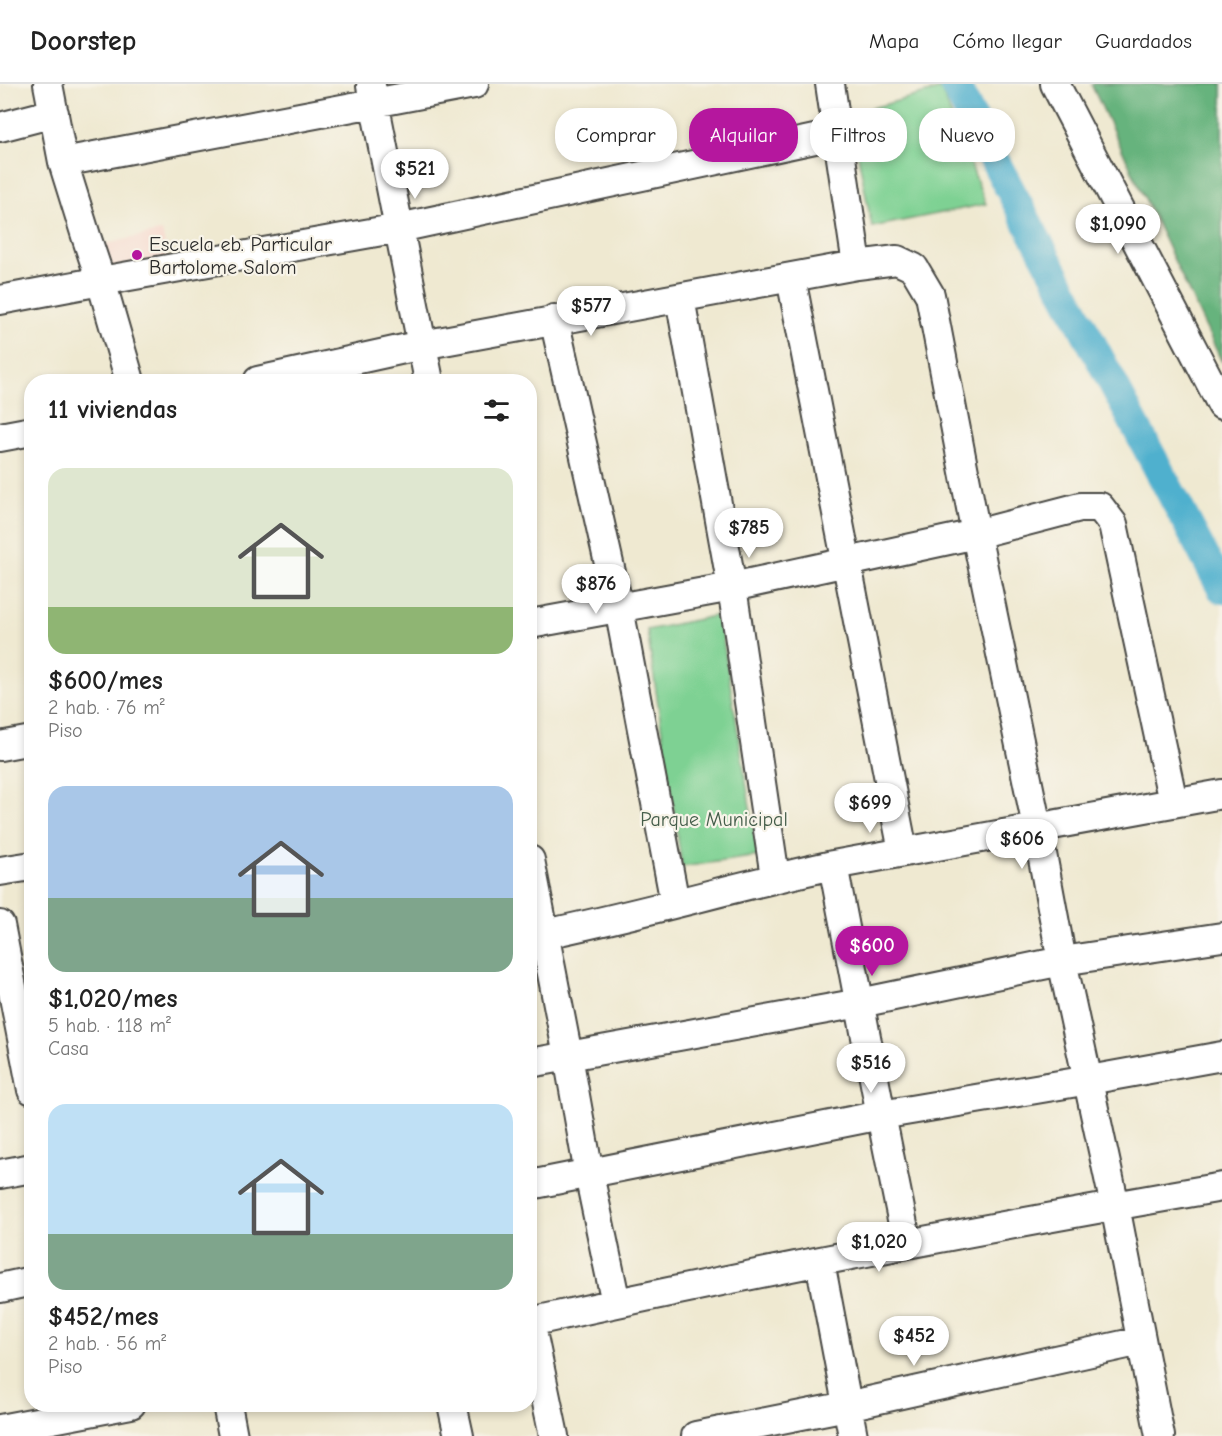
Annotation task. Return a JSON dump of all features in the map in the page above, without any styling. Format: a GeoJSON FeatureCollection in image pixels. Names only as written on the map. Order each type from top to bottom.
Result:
{"type":"FeatureCollection","features":[{"type":"Feature","properties":{"kind":"street"},"geometry":{"type":"LineString","coordinates":[[48,84],[63,162],[128,374]]}},
{"type":"Feature","properties":{"kind":"street"},"geometry":{"type":"LineString","coordinates":[[63,162],[372,94],[474,84]]}},
{"type":"Feature","properties":{"kind":"street"},"geometry":{"type":"LineString","coordinates":[[830,84],[834,108]]}},
{"type":"Feature","properties":{"kind":"street"},"geometry":{"type":"LineString","coordinates":[[1055,84],[1222,405]]}},
{"type":"Feature","properties":{"kind":"street"},"geometry":{"type":"LineString","coordinates":[[372,94],[428,374]]}},
{"type":"Feature","properties":{"kind":"street"},"geometry":{"type":"LineString","coordinates":[[0,127],[54,113]]}},
{"type":"Feature","properties":{"kind":"street"},"geometry":{"type":"LineString","coordinates":[[0,300],[399,228],[810,140]]}},
{"type":"Feature","properties":{"kind":"street"},"geometry":{"type":"LineString","coordinates":[[842,162],[857,265]]}},
{"type":"Feature","properties":{"kind":"street"},"geometry":{"type":"LineString","coordinates":[[290,374],[554,319],[857,265],[897,260],[914,268],[930,295],[1062,961],[1115,1206],[1160,1436]]}},
{"type":"Feature","properties":{"kind":"street"},"geometry":{"type":"LineString","coordinates":[[791,278],[903,851]]}},
{"type":"Feature","properties":{"kind":"street"},"geometry":{"type":"LineString","coordinates":[[680,298],[732,587],[775,877]]}},
{"type":"Feature","properties":{"kind":"street"},"geometry":{"type":"LineString","coordinates":[[554,319],[619,608],[675,903]]}},
{"type":"Feature","properties":{"kind":"street"},"geometry":{"type":"LineString","coordinates":[[0,437],[24,432]]}},
{"type":"Feature","properties":{"kind":"street"},"geometry":{"type":"LineString","coordinates":[[537,623],[732,587],[976,534],[1080,507],[1100,507],[1113,524],[1173,802]]}},
{"type":"Feature","properties":{"kind":"street"},"geometry":{"type":"LineString","coordinates":[[0,746],[24,742]]}},
{"type":"Feature","properties":{"kind":"street"},"geometry":{"type":"LineString","coordinates":[[616,1303],[589,1174],[568,1056],[537,936],[775,877],[903,851],[1222,794]]}},
{"type":"Feature","properties":{"kind":"street"},"geometry":{"type":"LineString","coordinates":[[833,865],[907,1244]]}},
{"type":"Feature","properties":{"kind":"street"},"geometry":{"type":"LineString","coordinates":[[0,871],[24,867]]}},
{"type":"Feature","properties":{"kind":"street"},"geometry":{"type":"LineString","coordinates":[[0,925],[24,1049]]}},
{"type":"Feature","properties":{"kind":"street"},"geometry":{"type":"LineString","coordinates":[[537,1062],[860,1003],[1062,961],[1222,937]]}},
{"type":"Feature","properties":{"kind":"street"},"geometry":{"type":"LineString","coordinates":[[537,1184],[881,1115],[1222,1056]]}},
{"type":"Feature","properties":{"kind":"street"},"geometry":{"type":"LineString","coordinates":[[0,1174],[24,1170]]}},
{"type":"Feature","properties":{"kind":"street"},"geometry":{"type":"LineString","coordinates":[[537,1320],[907,1244],[1222,1187]]}},
{"type":"Feature","properties":{"kind":"street"},"geometry":{"type":"LineString","coordinates":[[819,1262],[853,1436]]}},
{"type":"Feature","properties":{"kind":"street"},"geometry":{"type":"LineString","coordinates":[[0,1288],[24,1283]]}},
{"type":"Feature","properties":{"kind":"street"},"geometry":{"type":"LineString","coordinates":[[696,1436],[847,1406],[1141,1341]]}},
{"type":"Feature","properties":{"kind":"street"},"geometry":{"type":"LineString","coordinates":[[537,1355],[554,1436]]}},
{"type":"Feature","properties":{"kind":"street"},"geometry":{"type":"LineString","coordinates":[[0,1429],[77,1425],[110,1412]]}},
{"type":"Feature","properties":{"kind":"street"},"geometry":{"type":"LineString","coordinates":[[228,1412],[233,1436]]}},
{"type":"Feature","properties":{"kind":"street"},"geometry":{"type":"LineString","coordinates":[[454,1412],[459,1436]]}},
{"type":"Feature","properties":{"kind":"shaded area","name":"Escuela eb. Particular Bartolome Salom"},"geometry":{"type":"Polygon","coordinates":[[[162,231],[169,265],[116,276],[102,245],[162,231]]]}},
{"type":"Feature","properties":{"kind":"green space"},"geometry":{"type":"Polygon","coordinates":[[[1091,84],[1222,84],[1222,362],[1091,84]]]}},
{"type":"Feature","properties":{"kind":"green space"},"geometry":{"type":"Polygon","coordinates":[[[941,89],[948,108],[919,108],[919,162],[970,162],[986,204],[872,227],[859,162],[907,162],[907,108],[872,108],[941,89]]]}},
{"type":"Feature","properties":{"kind":"green space","name":"Parque Municipal"},"geometry":{"type":"Polygon","coordinates":[[[719,615],[758,856],[682,867],[647,630],[719,615]]]}},
{"type":"Feature","properties":{"kind":"waterway"},"geometry":{"type":"LineString","coordinates":[[954,84],[1222,589]]}},
{"type":"Feature","properties":{"kind":"place","name":"Escuela eb. Particular Bartolome Salom"},"geometry":{"type":"Point","coordinates":[137,255]}}]}
